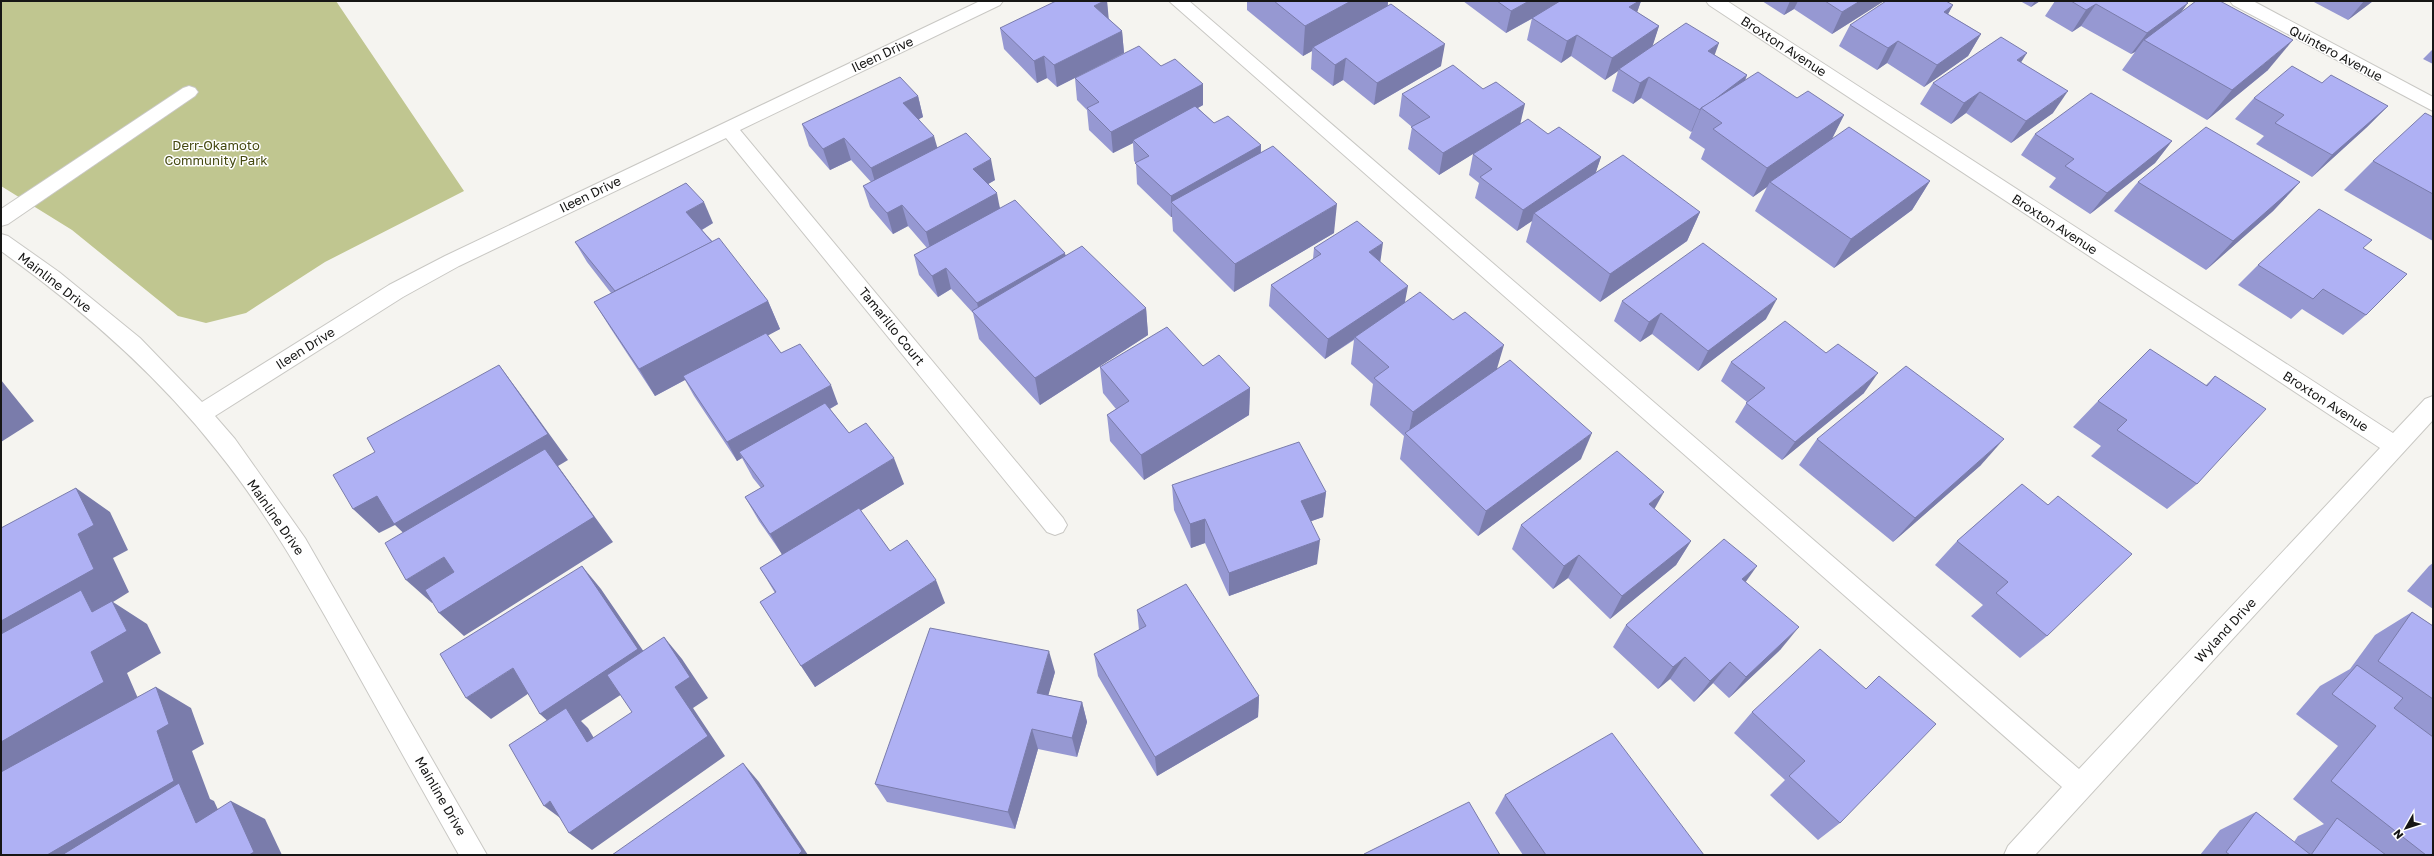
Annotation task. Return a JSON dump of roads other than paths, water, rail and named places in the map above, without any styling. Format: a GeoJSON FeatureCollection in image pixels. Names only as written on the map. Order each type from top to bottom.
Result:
{"type":"FeatureCollection","features":[{"type":"Feature","properties":{"kind":"street","name":"Ileen Drive"},"geometry":{"type":"LineString","coordinates":[[200,414],[396,291],[452,261],[994,1]]}},
{"type":"Feature","properties":{"kind":"street"},"geometry":{"type":"LineString","coordinates":[[1178,1],[2081,787]]}},
{"type":"Feature","properties":{"kind":"street","name":"Broxton Avenue"},"geometry":{"type":"LineString","coordinates":[[1715,1],[2395,446]]}},
{"type":"Feature","properties":{"kind":"street","name":"Quintero Avenue"},"geometry":{"type":"LineString","coordinates":[[2238,1],[2433,105]]}},
{"type":"Feature","properties":{"kind":"street"},"geometry":{"type":"LineString","coordinates":[[1,219],[189,92]]}},
{"type":"Feature","properties":{"kind":"street","name":"Tamarillo Court"},"geometry":{"type":"LineString","coordinates":[[728,128],[1056,525]]}},
{"type":"Feature","properties":{"kind":"street","name":"Mainline Drive"},"geometry":{"type":"LineString","coordinates":[[2,244],[52,278],[133,344],[200,414],[226,446],[297,545],[474,855]]}},
{"type":"Feature","properties":{"kind":"street","name":"Wyland Drive"},"geometry":{"type":"LineString","coordinates":[[2017,855],[2433,405]]}},
{"type":"Feature","properties":{"kind":"park label","name":"Derr-Okamoto Community Park"},"geometry":{"type":"Point","coordinates":[216,152]}}]}
